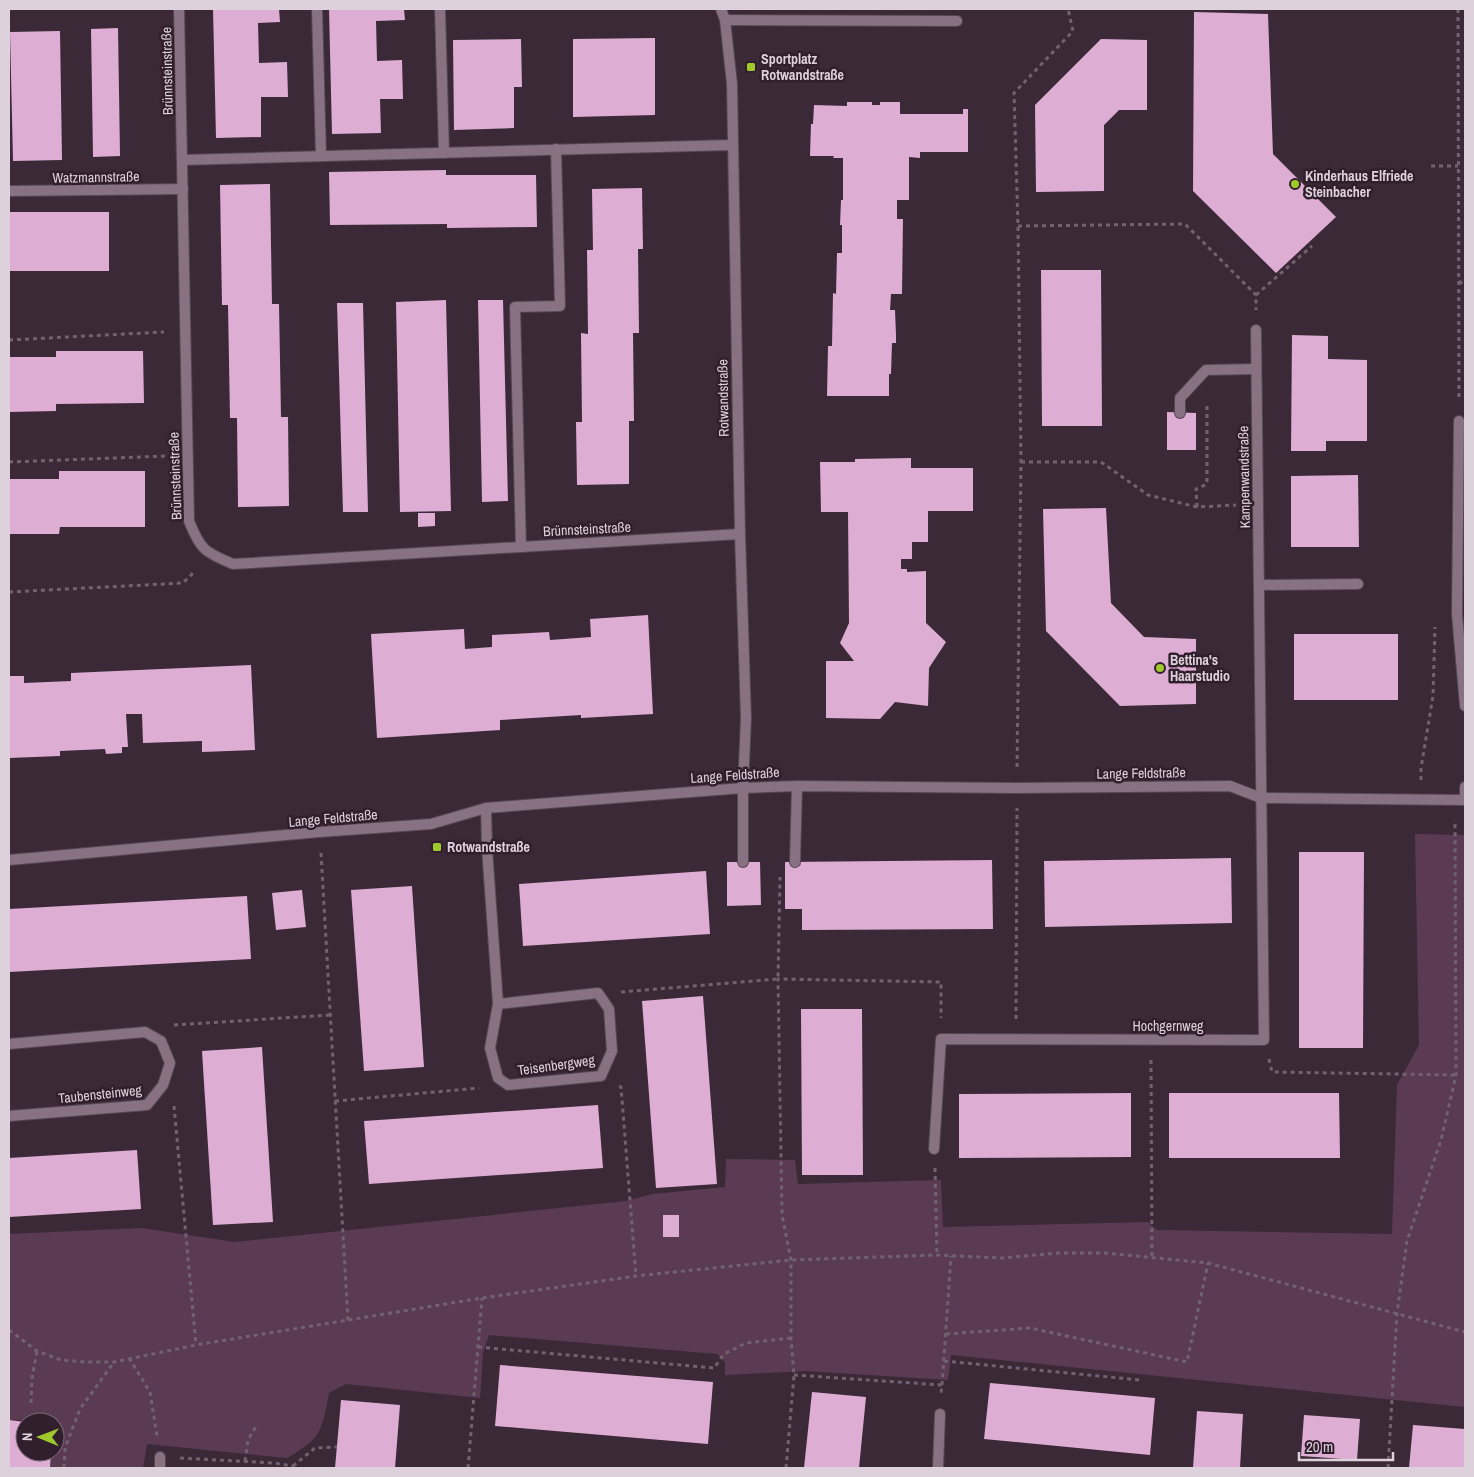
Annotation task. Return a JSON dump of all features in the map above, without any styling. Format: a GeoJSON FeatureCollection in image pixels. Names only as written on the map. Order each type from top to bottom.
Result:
{"type":"FeatureCollection","features":[{"type":"Feature","properties":{"kind":"street","name":"Brünnsteinstraße"},"geometry":{"type":"LineString","coordinates":[[179,9],[189,520],[197,542],[212,555],[232,564],[740,534]]}},
{"type":"Feature","properties":{"kind":"street"},"geometry":{"type":"LineString","coordinates":[[317,9],[321,156]]}},
{"type":"Feature","properties":{"kind":"street"},"geometry":{"type":"LineString","coordinates":[[440,9],[444,153]]}},
{"type":"Feature","properties":{"kind":"street","name":"Rotwandstraße"},"geometry":{"type":"LineString","coordinates":[[721,9],[725,20],[732,84],[740,534],[746,718],[743,788],[743,862]]}},
{"type":"Feature","properties":{"kind":"street"},"geometry":{"type":"LineString","coordinates":[[725,20],[957,21]]}},
{"type":"Feature","properties":{"kind":"street"},"geometry":{"type":"LineString","coordinates":[[182,160],[732,145]]}},
{"type":"Feature","properties":{"kind":"street"},"geometry":{"type":"LineString","coordinates":[[521,547],[515,308],[560,306],[556,149]]}},
{"type":"Feature","properties":{"kind":"street","name":"Watzmannstraße"},"geometry":{"type":"LineString","coordinates":[[9,191],[183,189]]}},
{"type":"Feature","properties":{"kind":"street","name":"Kampenwandstraße"},"geometry":{"type":"LineString","coordinates":[[1256,330],[1261,798]]}},
{"type":"Feature","properties":{"kind":"street"},"geometry":{"type":"LineString","coordinates":[[1180,413],[1180,398],[1206,370],[1256,369]]}},
{"type":"Feature","properties":{"kind":"street"},"geometry":{"type":"LineString","coordinates":[[1459,421],[1457,614],[1465,706]]}},
{"type":"Feature","properties":{"kind":"street"},"geometry":{"type":"LineString","coordinates":[[1259,585],[1358,584]]}},
{"type":"Feature","properties":{"kind":"street"},"geometry":{"type":"LineString","coordinates":[[795,862],[797,786]]}},
{"type":"Feature","properties":{"kind":"street","name":"Lange Feldstraße"},"geometry":{"type":"LineString","coordinates":[[9,860],[319,832],[431,824],[486,808],[743,788],[797,786],[1017,788],[1230,786],[1261,798],[1462,800]]}},
{"type":"Feature","properties":{"kind":"street"},"geometry":{"type":"LineString","coordinates":[[1462,800],[1465,787]]}},
{"type":"Feature","properties":{"kind":"street"},"geometry":{"type":"LineString","coordinates":[[1261,798],[1264,1040]]}},
{"type":"Feature","properties":{"kind":"street","name":"Teisenbergweg"},"geometry":{"type":"LineString","coordinates":[[486,808],[498,1004],[490,1048],[498,1078],[508,1085],[601,1076],[612,1051],[609,1009],[598,994]]}},
{"type":"Feature","properties":{"kind":"street"},"geometry":{"type":"LineString","coordinates":[[498,1004],[598,994]]}},
{"type":"Feature","properties":{"kind":"street"},"geometry":{"type":"LineString","coordinates":[[9,1044],[145,1032],[162,1041]]}},
{"type":"Feature","properties":{"kind":"street"},"geometry":{"type":"LineString","coordinates":[[934,1149],[941,1039]]}},
{"type":"Feature","properties":{"kind":"street","name":"Hochgernweg"},"geometry":{"type":"LineString","coordinates":[[941,1039],[1264,1040]]}},
{"type":"Feature","properties":{"kind":"street","name":"Taubensteinweg"},"geometry":{"type":"LineString","coordinates":[[9,1116],[147,1105],[163,1085],[170,1063],[162,1041]]}},
{"type":"Feature","properties":{"kind":"street"},"geometry":{"type":"LineString","coordinates":[[938,1468],[940,1414]]}},
{"type":"Feature","properties":{"kind":"street"},"geometry":{"type":"LineString","coordinates":[[160,1457],[160,1468]]}},
{"type":"Feature","properties":{"kind":"path"},"geometry":{"type":"LineString","coordinates":[[1016,1039],[1021,462],[1014,93],[1072,32],[1068,9]]}},
{"type":"Feature","properties":{"kind":"path"},"geometry":{"type":"LineString","coordinates":[[1432,166],[1458,166]]}},
{"type":"Feature","properties":{"kind":"path"},"geometry":{"type":"LineString","coordinates":[[1018,226],[1185,224],[1256,295],[1256,330]]}},
{"type":"Feature","properties":{"kind":"path"},"geometry":{"type":"LineString","coordinates":[[1256,295],[1312,246]]}},
{"type":"Feature","properties":{"kind":"path"},"geometry":{"type":"LineString","coordinates":[[1459,281],[1465,286]]}},
{"type":"Feature","properties":{"kind":"path"},"geometry":{"type":"LineString","coordinates":[[9,340],[172,332]]}},
{"type":"Feature","properties":{"kind":"path"},"geometry":{"type":"LineString","coordinates":[[1196,507],[1196,489],[1207,484],[1206,370]]}},
{"type":"Feature","properties":{"kind":"path"},"geometry":{"type":"LineString","coordinates":[[9,462],[175,456]]}},
{"type":"Feature","properties":{"kind":"path"},"geometry":{"type":"LineString","coordinates":[[1021,462],[1101,462],[1148,495],[1196,507],[1258,504]]}},
{"type":"Feature","properties":{"kind":"path"},"geometry":{"type":"LineString","coordinates":[[9,592],[182,583],[193,573]]}},
{"type":"Feature","properties":{"kind":"path"},"geometry":{"type":"LineString","coordinates":[[1388,1468],[1397,1313],[1408,1241],[1441,1140],[1456,1075],[1462,800]]}},
{"type":"Feature","properties":{"kind":"path"},"geometry":{"type":"LineString","coordinates":[[319,832],[348,1321]]}},
{"type":"Feature","properties":{"kind":"path"},"geometry":{"type":"LineString","coordinates":[[780,872],[778,979],[782,1216],[791,1260],[791,1338],[794,1376],[786,1468]]}},
{"type":"Feature","properties":{"kind":"path"},"geometry":{"type":"LineString","coordinates":[[598,994],[778,979],[942,982],[941,1039]]}},
{"type":"Feature","properties":{"kind":"path"},"geometry":{"type":"LineString","coordinates":[[162,1041],[169,1025],[330,1015]]}},
{"type":"Feature","properties":{"kind":"path"},"geometry":{"type":"LineString","coordinates":[[1152,1040],[1152,1258]]}},
{"type":"Feature","properties":{"kind":"path"},"geometry":{"type":"LineString","coordinates":[[1264,1040],[1272,1072],[1456,1075]]}},
{"type":"Feature","properties":{"kind":"path"},"geometry":{"type":"LineString","coordinates":[[601,1076],[621,1087],[636,1276]]}},
{"type":"Feature","properties":{"kind":"path","name":"Teisenbergweg"},"geometry":{"type":"LineString","coordinates":[[335,1101],[508,1085]]}},
{"type":"Feature","properties":{"kind":"path"},"geometry":{"type":"LineString","coordinates":[[174,1102],[196,1345]]}},
{"type":"Feature","properties":{"kind":"path"},"geometry":{"type":"LineString","coordinates":[[934,1149],[937,1255]]}},
{"type":"Feature","properties":{"kind":"path"},"geometry":{"type":"LineString","coordinates":[[9,1330],[37,1351],[61,1360],[114,1362],[196,1345],[482,1298],[636,1276],[791,1260],[937,1255],[1002,1258],[1059,1253],[1105,1253],[1208,1263],[1465,1332]]}},
{"type":"Feature","properties":{"kind":"path"},"geometry":{"type":"LineString","coordinates":[[940,1414],[951,1256]]}},
{"type":"Feature","properties":{"kind":"path"},"geometry":{"type":"LineString","coordinates":[[946,1334],[1030,1328],[1187,1362],[1208,1263]]}},
{"type":"Feature","properties":{"kind":"path"},"geometry":{"type":"LineString","coordinates":[[468,1468],[482,1298]]}},
{"type":"Feature","properties":{"kind":"path"},"geometry":{"type":"LineString","coordinates":[[478,1347],[714,1368],[724,1354],[746,1343],[791,1338]]}},
{"type":"Feature","properties":{"kind":"path"},"geometry":{"type":"LineString","coordinates":[[31,1403],[32,1378],[37,1351]]}},
{"type":"Feature","properties":{"kind":"path"},"geometry":{"type":"LineString","coordinates":[[129,1358],[150,1392],[160,1457],[274,1463],[293,1467],[315,1448],[337,1447]]}},
{"type":"Feature","properties":{"kind":"path"},"geometry":{"type":"LineString","coordinates":[[944,1361],[1140,1380]]}},
{"type":"Feature","properties":{"kind":"path"},"geometry":{"type":"LineString","coordinates":[[64,1468],[66,1448],[80,1409],[114,1362]]}},
{"type":"Feature","properties":{"kind":"path"},"geometry":{"type":"LineString","coordinates":[[794,1376],[942,1385]]}},
{"type":"Feature","properties":{"kind":"path"},"geometry":{"type":"LineString","coordinates":[[245,1462],[248,1440],[256,1426]]}},
{"type":"Feature","properties":{"kind":"shaded area"},"geometry":{"type":"Polygon","coordinates":[[[1415,834],[1465,835],[1465,1407],[951,1355],[948,1380],[806,1371],[725,1375],[725,1362],[717,1354],[489,1335],[483,1353],[480,1398],[346,1384],[329,1393],[322,1425],[314,1438],[299,1451],[287,1458],[147,1444],[143,1468],[50,1468],[50,1462],[65,1462],[65,1412],[15,1412],[15,1420],[9,1420],[9,1234],[141,1228],[235,1242],[626,1201],[653,1194],[725,1187],[726,1159],[795,1160],[798,1184],[941,1180],[943,1227],[1148,1222],[1157,1230],[1392,1234],[1397,1085],[1419,1045],[1415,834]]]}},
{"type":"Feature","properties":{"kind":"building"},"geometry":{"type":"Polygon","coordinates":[[[213,9],[279,9],[280,22],[258,23],[259,63],[287,62],[288,97],[261,97],[261,137],[216,138],[213,9]]]}},
{"type":"Feature","properties":{"kind":"building"},"geometry":{"type":"Polygon","coordinates":[[[329,9],[404,9],[405,20],[376,21],[377,61],[402,60],[403,99],[380,99],[381,133],[332,134],[329,9]]]}},
{"type":"Feature","properties":{"kind":"building"},"geometry":{"type":"Polygon","coordinates":[[[1194,12],[1268,14],[1273,154],[1336,217],[1276,273],[1193,191],[1194,12]]]}},
{"type":"Feature","properties":{"kind":"building"},"geometry":{"type":"Polygon","coordinates":[[[118,28],[120,156],[93,157],[91,29],[118,28]]]}},
{"type":"Feature","properties":{"kind":"building"},"geometry":{"type":"Polygon","coordinates":[[[60,31],[62,160],[13,161],[10,32],[60,31]]]}},
{"type":"Feature","properties":{"kind":"building"},"geometry":{"type":"Polygon","coordinates":[[[655,38],[655,115],[573,117],[573,39],[655,38]]]}},
{"type":"Feature","properties":{"kind":"building"},"geometry":{"type":"Polygon","coordinates":[[[521,39],[522,87],[514,87],[514,128],[454,130],[453,40],[521,39]]]}},
{"type":"Feature","properties":{"kind":"building"},"geometry":{"type":"Polygon","coordinates":[[[1101,39],[1147,40],[1147,110],[1119,110],[1104,125],[1104,191],[1036,192],[1035,105],[1101,39]]]}},
{"type":"Feature","properties":{"kind":"building"},"geometry":{"type":"Polygon","coordinates":[[[847,102],[872,102],[872,105],[880,105],[880,102],[900,102],[900,114],[963,114],[963,109],[968,109],[968,152],[920,152],[920,158],[909,157],[909,200],[897,200],[897,219],[903,219],[902,294],[891,294],[890,310],[895,310],[896,343],[892,343],[889,396],[827,396],[828,346],[832,346],[833,293],[836,294],[837,253],[842,253],[842,225],[840,225],[841,200],[843,200],[843,158],[810,156],[811,124],[813,124],[814,105],[847,106],[847,102]]]}},
{"type":"Feature","properties":{"kind":"building"},"geometry":{"type":"Polygon","coordinates":[[[446,170],[446,175],[536,175],[537,227],[447,228],[447,224],[330,225],[329,172],[446,170]]]}},
{"type":"Feature","properties":{"kind":"building"},"geometry":{"type":"Polygon","coordinates":[[[270,184],[272,304],[279,304],[281,417],[288,417],[289,506],[238,507],[237,418],[230,418],[228,305],[222,305],[220,185],[270,184]]]}},
{"type":"Feature","properties":{"kind":"building"},"geometry":{"type":"Polygon","coordinates":[[[642,188],[643,249],[638,249],[639,333],[633,333],[634,421],[629,421],[629,484],[577,485],[576,422],[582,422],[581,333],[588,334],[587,250],[593,250],[592,189],[642,188]]]}},
{"type":"Feature","properties":{"kind":"building"},"geometry":{"type":"Polygon","coordinates":[[[9,212],[109,212],[109,271],[9,271],[9,212]]]}},
{"type":"Feature","properties":{"kind":"building"},"geometry":{"type":"Polygon","coordinates":[[[1041,270],[1101,270],[1102,426],[1042,426],[1041,270]]]}},
{"type":"Feature","properties":{"kind":"building"},"geometry":{"type":"Polygon","coordinates":[[[446,300],[451,511],[400,512],[396,302],[446,300]]]}},
{"type":"Feature","properties":{"kind":"building"},"geometry":{"type":"Polygon","coordinates":[[[478,300],[503,300],[508,501],[482,502],[478,300]]]}},
{"type":"Feature","properties":{"kind":"building"},"geometry":{"type":"Polygon","coordinates":[[[337,303],[363,303],[368,512],[343,512],[337,303]]]}},
{"type":"Feature","properties":{"kind":"building"},"geometry":{"type":"Polygon","coordinates":[[[1292,335],[1328,336],[1328,359],[1367,360],[1367,441],[1326,441],[1326,451],[1291,451],[1292,335]]]}},
{"type":"Feature","properties":{"kind":"building"},"geometry":{"type":"Polygon","coordinates":[[[56,351],[143,351],[144,403],[56,404],[56,411],[9,412],[9,357],[56,357],[56,351]]]}},
{"type":"Feature","properties":{"kind":"building"},"geometry":{"type":"Polygon","coordinates":[[[1167,412],[1196,413],[1196,450],[1167,450],[1167,412]]]}},
{"type":"Feature","properties":{"kind":"building"},"geometry":{"type":"Polygon","coordinates":[[[911,458],[911,468],[973,468],[973,511],[928,511],[928,542],[912,542],[912,559],[901,559],[901,569],[907,569],[907,572],[926,571],[926,623],[946,642],[929,668],[928,706],[895,702],[880,719],[826,718],[826,661],[854,661],[840,643],[849,623],[848,512],[821,512],[820,462],[855,462],[855,459],[911,458]]]}},
{"type":"Feature","properties":{"kind":"building"},"geometry":{"type":"Polygon","coordinates":[[[59,471],[145,471],[145,527],[60,527],[59,534],[9,534],[9,479],[59,479],[59,471]]]}},
{"type":"Feature","properties":{"kind":"building"},"geometry":{"type":"Polygon","coordinates":[[[1358,475],[1359,547],[1291,547],[1291,476],[1358,475]]]}},
{"type":"Feature","properties":{"kind":"building"},"geometry":{"type":"Polygon","coordinates":[[[1106,508],[1111,603],[1144,637],[1196,639],[1196,704],[1120,706],[1046,631],[1043,509],[1106,508]]]}},
{"type":"Feature","properties":{"kind":"building"},"geometry":{"type":"Polygon","coordinates":[[[418,513],[435,513],[435,526],[418,527],[418,513]]]}},
{"type":"Feature","properties":{"kind":"building"},"geometry":{"type":"Polygon","coordinates":[[[648,615],[653,714],[581,718],[581,715],[500,720],[500,730],[377,738],[371,634],[464,629],[465,649],[492,647],[492,635],[549,632],[550,640],[591,637],[590,619],[648,615]]]}},
{"type":"Feature","properties":{"kind":"building"},"geometry":{"type":"Polygon","coordinates":[[[1294,634],[1398,634],[1398,700],[1294,700],[1294,634]]]}},
{"type":"Feature","properties":{"kind":"building"},"geometry":{"type":"Polygon","coordinates":[[[251,665],[255,750],[202,752],[202,741],[143,743],[142,714],[126,714],[128,747],[122,747],[122,753],[106,754],[105,749],[60,751],[60,756],[9,758],[9,676],[24,676],[24,683],[71,681],[71,673],[251,665]]]}},
{"type":"Feature","properties":{"kind":"building"},"geometry":{"type":"Polygon","coordinates":[[[1299,852],[1364,852],[1363,1048],[1299,1048],[1299,852]]]}},
{"type":"Feature","properties":{"kind":"building"},"geometry":{"type":"Polygon","coordinates":[[[1231,858],[1232,923],[1045,927],[1044,861],[1231,858]]]}},
{"type":"Feature","properties":{"kind":"building"},"geometry":{"type":"Polygon","coordinates":[[[992,860],[993,929],[802,930],[802,909],[785,909],[785,862],[992,860]]]}},
{"type":"Feature","properties":{"kind":"building"},"geometry":{"type":"Polygon","coordinates":[[[727,862],[760,862],[761,905],[727,906],[727,862]]]}},
{"type":"Feature","properties":{"kind":"building"},"geometry":{"type":"Polygon","coordinates":[[[706,871],[710,934],[523,946],[519,884],[706,871]]]}},
{"type":"Feature","properties":{"kind":"building"},"geometry":{"type":"Polygon","coordinates":[[[412,886],[424,1067],[364,1071],[351,890],[412,886]]]}},
{"type":"Feature","properties":{"kind":"building"},"geometry":{"type":"Polygon","coordinates":[[[302,890],[306,927],[276,930],[272,893],[302,890]]]}},
{"type":"Feature","properties":{"kind":"building"},"geometry":{"type":"Polygon","coordinates":[[[247,896],[251,959],[9,972],[9,909],[247,896]]]}},
{"type":"Feature","properties":{"kind":"building"},"geometry":{"type":"Polygon","coordinates":[[[703,996],[717,1184],[656,1188],[642,1001],[703,996]]]}},
{"type":"Feature","properties":{"kind":"building"},"geometry":{"type":"Polygon","coordinates":[[[801,1009],[862,1009],[863,1175],[802,1175],[801,1009]]]}},
{"type":"Feature","properties":{"kind":"building"},"geometry":{"type":"Polygon","coordinates":[[[262,1047],[273,1222],[213,1225],[202,1051],[262,1047]]]}},
{"type":"Feature","properties":{"kind":"building"},"geometry":{"type":"Polygon","coordinates":[[[1131,1093],[1131,1157],[959,1158],[959,1094],[1131,1093]]]}},
{"type":"Feature","properties":{"kind":"building"},"geometry":{"type":"Polygon","coordinates":[[[1169,1093],[1339,1093],[1340,1158],[1169,1158],[1169,1093]]]}},
{"type":"Feature","properties":{"kind":"building"},"geometry":{"type":"Polygon","coordinates":[[[598,1105],[603,1168],[369,1184],[364,1121],[598,1105]]]}},
{"type":"Feature","properties":{"kind":"building"},"geometry":{"type":"Polygon","coordinates":[[[137,1150],[141,1209],[9,1217],[9,1158],[137,1150]]]}},
{"type":"Feature","properties":{"kind":"building"},"geometry":{"type":"Polygon","coordinates":[[[663,1215],[679,1215],[679,1237],[663,1237],[663,1215]]]}},
{"type":"Feature","properties":{"kind":"building"},"geometry":{"type":"Polygon","coordinates":[[[500,1365],[713,1382],[708,1444],[495,1426],[500,1365]]]}},
{"type":"Feature","properties":{"kind":"building"},"geometry":{"type":"Polygon","coordinates":[[[990,1383],[1155,1398],[1150,1455],[984,1439],[990,1383]]]}},
{"type":"Feature","properties":{"kind":"building"},"geometry":{"type":"Polygon","coordinates":[[[812,1392],[866,1397],[859,1468],[804,1468],[812,1392]]]}},
{"type":"Feature","properties":{"kind":"building"},"geometry":{"type":"Polygon","coordinates":[[[341,1400],[400,1405],[395,1468],[335,1468],[341,1400]]]}},
{"type":"Feature","properties":{"kind":"building"},"geometry":{"type":"Polygon","coordinates":[[[1197,1411],[1243,1414],[1240,1468],[1193,1468],[1197,1411]]]}},
{"type":"Feature","properties":{"kind":"building"},"geometry":{"type":"Polygon","coordinates":[[[1304,1415],[1360,1419],[1357,1460],[1301,1456],[1304,1415]]]}},
{"type":"Feature","properties":{"kind":"building"},"geometry":{"type":"Polygon","coordinates":[[[9,1420],[15,1421],[15,1462],[50,1462],[50,1468],[9,1468],[9,1420]]]}},
{"type":"Feature","properties":{"kind":"building"},"geometry":{"type":"Polygon","coordinates":[[[1413,1425],[1465,1429],[1464,1468],[1409,1468],[1413,1425]]]}},
{"type":"Feature","properties":{"kind":"place","name":"Sportplatz Rotwandstraße"},"geometry":{"type":"Point","coordinates":[751,67]}},
{"type":"Feature","properties":{"kind":"place","name":"Kinderhaus Elfriede Steinbacher"},"geometry":{"type":"Point","coordinates":[1295,184]}},
{"type":"Feature","properties":{"kind":"place","name":"Bettina's Haarstudio"},"geometry":{"type":"Point","coordinates":[1160,668]}},
{"type":"Feature","properties":{"kind":"place","name":"Rotwandstraße"},"geometry":{"type":"Point","coordinates":[437,847]}}]}
